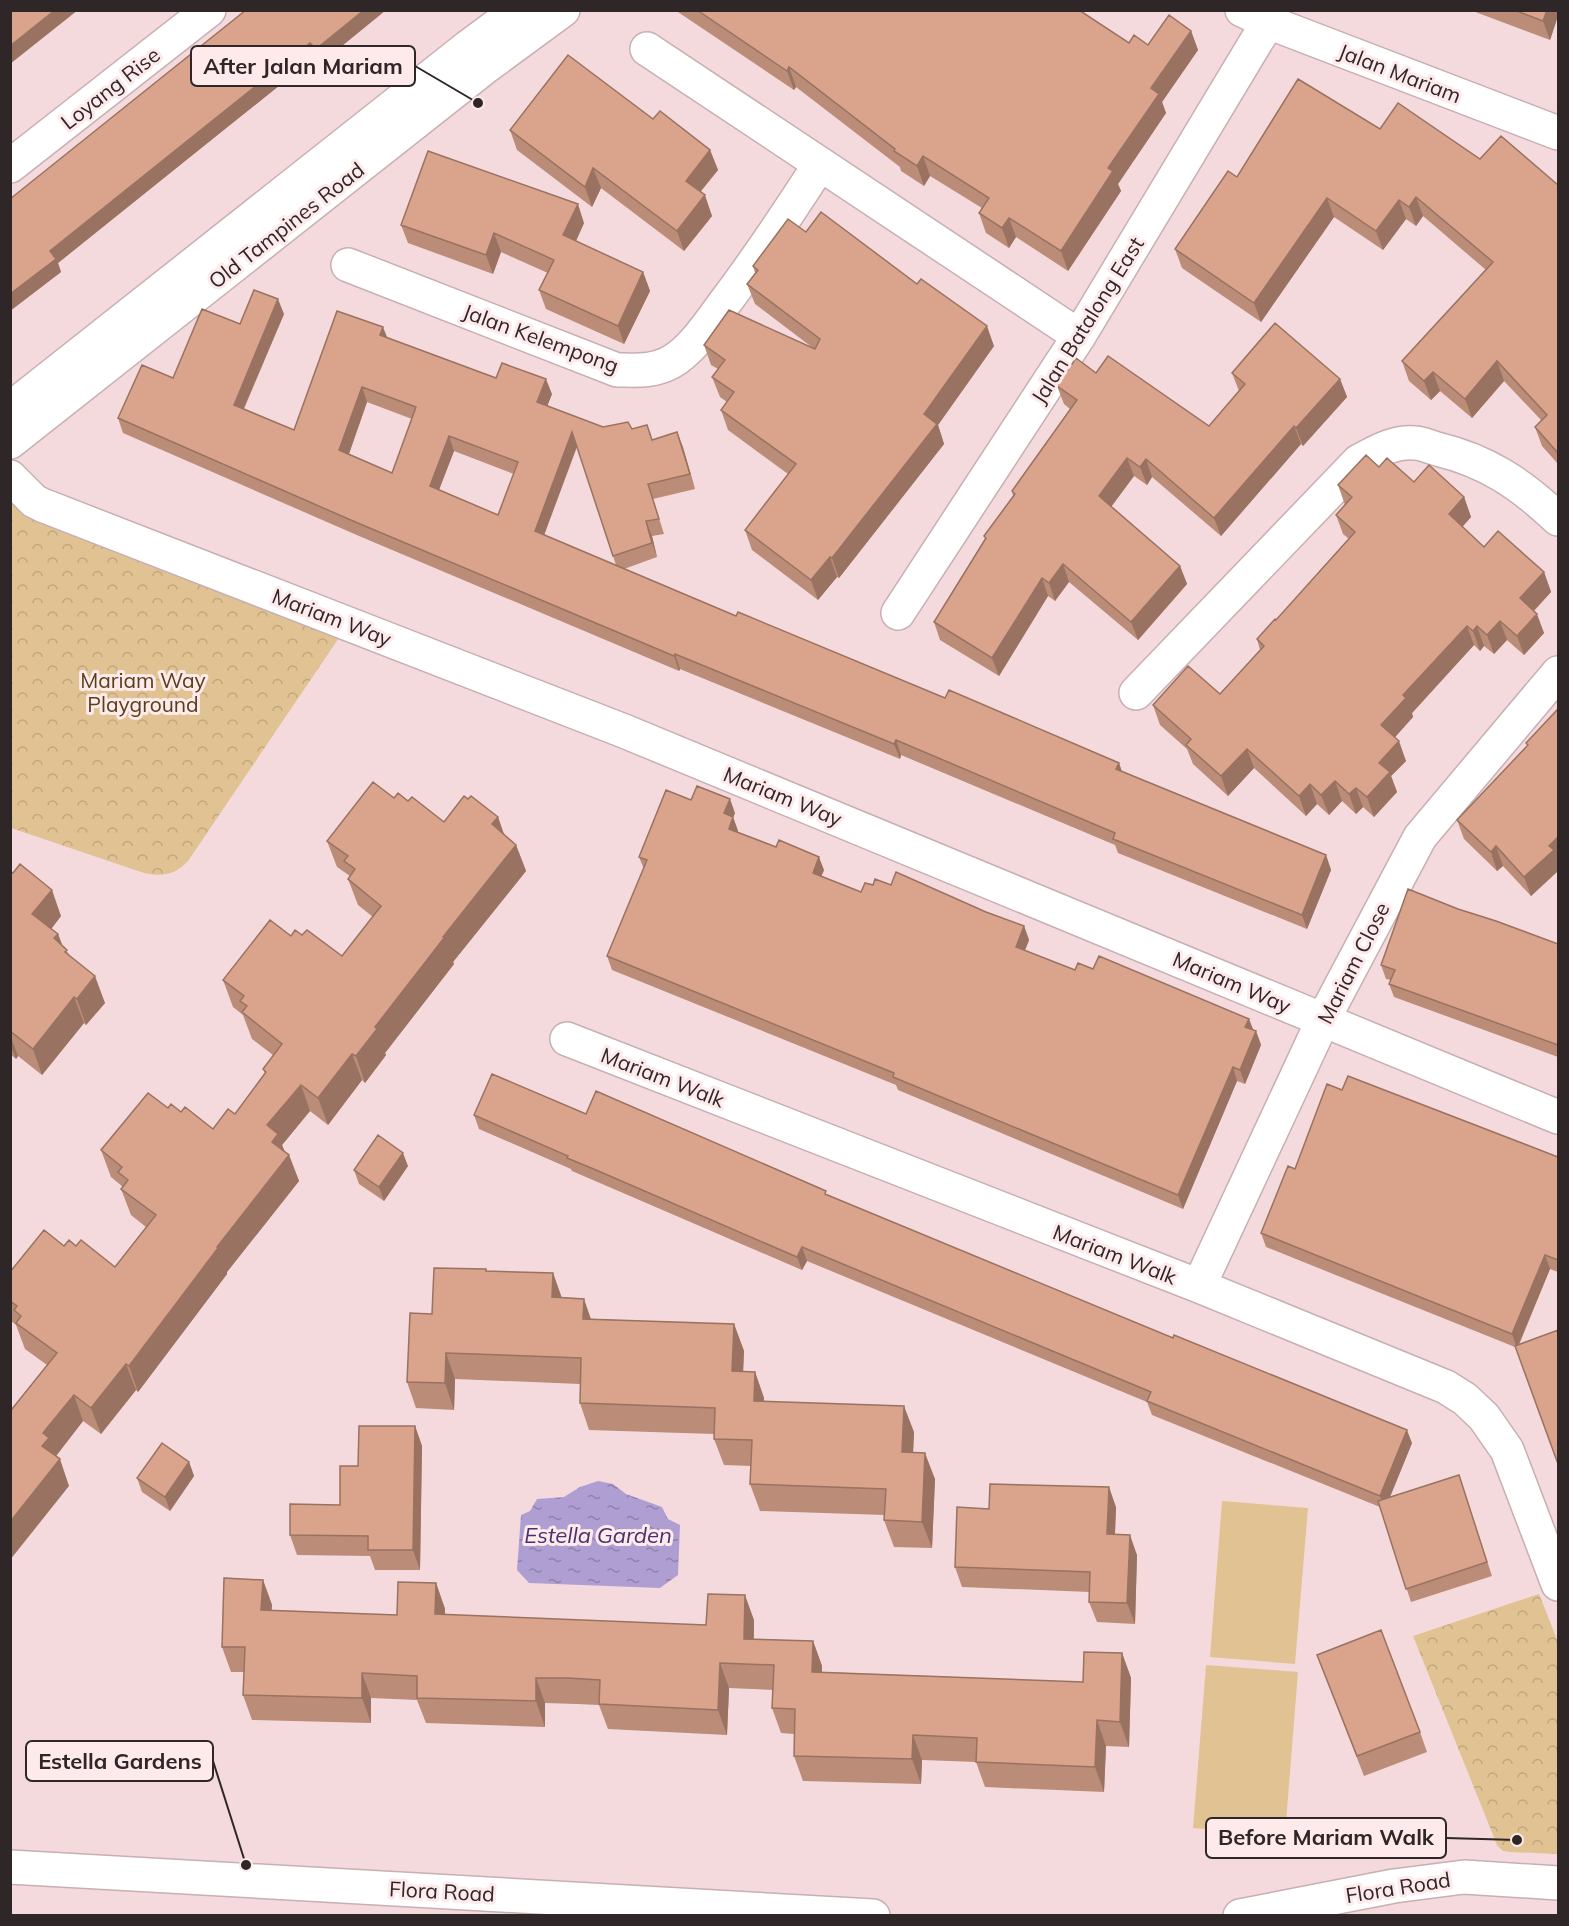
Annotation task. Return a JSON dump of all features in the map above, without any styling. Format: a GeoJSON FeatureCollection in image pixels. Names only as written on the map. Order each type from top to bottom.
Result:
{"type":"FeatureCollection","features":[{"type":"Feature","properties":{"kind":"street","name":"Loyang Rise"},"geometry":{"type":"LineString","coordinates":[[10,166],[209,10]]}},
{"type":"Feature","properties":{"kind":"street","name":"Old Tampines Road"},"geometry":{"type":"LineString","coordinates":[[10,409],[518,10]]}},
{"type":"Feature","properties":{"kind":"street","name":"Old Tampines Road"},"geometry":{"type":"LineString","coordinates":[[10,442],[484,68],[563,10]]}},
{"type":"Feature","properties":{"kind":"street","name":"Jalan Mariam"},"geometry":{"type":"LineString","coordinates":[[1255,16],[1558,133]]}},
{"type":"Feature","properties":{"kind":"street","name":"Jalan Batalong East"},"geometry":{"type":"LineString","coordinates":[[898,613],[1078,336],[1255,16]]}},
{"type":"Feature","properties":{"kind":"street"},"geometry":{"type":"LineString","coordinates":[[647,49],[1078,336]]}},
{"type":"Feature","properties":{"kind":"street","name":"Jalan Kelempong"},"geometry":{"type":"LineString","coordinates":[[348,265],[617,370],[650,370],[671,362],[687,350],[763,252],[820,164]]}},
{"type":"Feature","properties":{"kind":"street"},"geometry":{"type":"LineString","coordinates":[[1136,693],[1359,461],[1388,446],[1414,443],[1460,454],[1502,473],[1539,500],[1558,519]]}},
{"type":"Feature","properties":{"kind":"street","name":"Mariam Way"},"geometry":{"type":"LineString","coordinates":[[10,477],[34,501],[42,505],[624,731],[1558,1117]]}},
{"type":"Feature","properties":{"kind":"street","name":"Mariam Close"},"geometry":{"type":"LineString","coordinates":[[1199,1286],[1323,1020],[1420,837],[1558,673]]}},
{"type":"Feature","properties":{"kind":"street","name":"Mariam Walk"},"geometry":{"type":"LineString","coordinates":[[567,1039],[1199,1286],[1428,1379],[1465,1399],[1484,1417],[1507,1450],[1558,1584]]}},
{"type":"Feature","properties":{"kind":"street","name":"Flora Road"},"geometry":{"type":"LineString","coordinates":[[10,1867],[873,1916]]}},
{"type":"Feature","properties":{"kind":"street","name":"Flora Road"},"geometry":{"type":"LineString","coordinates":[[1240,1916],[1394,1886],[1464,1877],[1558,1883]]}},
{"type":"Feature","properties":{"kind":"green space","name":"Mariam Way Playground"},"geometry":{"type":"Polygon","coordinates":[[[10,485],[345,629],[188,861],[173,872],[162,875],[144,873],[11,828],[10,485]]]}},
{"type":"Feature","properties":{"kind":"green space"},"geometry":{"type":"Polygon","coordinates":[[[1222,1501],[1308,1508],[1295,1664],[1210,1657],[1222,1501]]]}},
{"type":"Feature","properties":{"kind":"green space"},"geometry":{"type":"Polygon","coordinates":[[[1539,1594],[1558,1642],[1558,1854],[1503,1851],[1497,1845],[1413,1636],[1539,1594]]]}},
{"type":"Feature","properties":{"kind":"green space"},"geometry":{"type":"Polygon","coordinates":[[[1206,1665],[1298,1672],[1285,1835],[1193,1828],[1206,1665]]]}},
{"type":"Feature","properties":{"kind":"water","name":"Estella Garden"},"geometry":{"type":"Polygon","coordinates":[[[598,1481],[613,1484],[626,1494],[662,1507],[668,1519],[680,1525],[678,1575],[660,1588],[529,1583],[517,1570],[521,1515],[530,1511],[537,1499],[564,1497],[580,1487],[598,1481]]]}},
{"type":"Feature","properties":{"kind":"building"},"geometry":{"type":"Polygon","coordinates":[[[10,10],[55,10],[10,46],[10,10]]]}},
{"type":"Feature","properties":{"kind":"building"},"geometry":{"type":"Polygon","coordinates":[[[246,10],[364,10],[316,49],[310,43],[202,129],[50,251],[56,259],[10,294],[10,199],[246,10]]]}},
{"type":"Feature","properties":{"kind":"building"},"geometry":{"type":"Polygon","coordinates":[[[697,10],[1079,10],[1129,43],[1134,35],[1148,45],[1169,15],[1191,31],[1151,88],[1159,94],[1108,168],[1113,171],[1061,251],[1009,218],[1002,228],[979,213],[989,198],[923,156],[917,166],[894,151],[895,149],[789,67],[787,71],[697,10]]]}},
{"type":"Feature","properties":{"kind":"building"},"geometry":{"type":"Polygon","coordinates":[[[1514,10],[1547,10],[1543,21],[1514,10]]]}},
{"type":"Feature","properties":{"kind":"building"},"geometry":{"type":"Polygon","coordinates":[[[568,55],[653,119],[660,111],[710,150],[686,181],[705,195],[677,231],[593,168],[585,187],[510,130],[568,55]]]}},
{"type":"Feature","properties":{"kind":"building"},"geometry":{"type":"Polygon","coordinates":[[[1298,79],[1380,129],[1398,103],[1480,159],[1501,136],[1558,185],[1558,453],[1535,427],[1547,415],[1497,361],[1465,399],[1433,372],[1424,381],[1402,361],[1493,262],[1416,197],[1409,207],[1399,200],[1376,231],[1327,198],[1254,303],[1175,249],[1228,171],[1237,177],[1298,79]]]}},
{"type":"Feature","properties":{"kind":"building"},"geometry":{"type":"Polygon","coordinates":[[[428,151],[578,204],[563,235],[643,272],[618,326],[539,290],[554,260],[494,233],[486,255],[401,225],[428,151]]]}},
{"type":"Feature","properties":{"kind":"building"},"geometry":{"type":"Polygon","coordinates":[[[821,212],[917,284],[921,279],[987,326],[924,414],[937,424],[832,558],[830,557],[811,580],[745,530],[796,464],[721,410],[734,392],[712,377],[725,360],[704,345],[729,310],[815,349],[820,339],[747,284],[758,270],[753,266],[788,219],[806,232],[821,212]]]}},
{"type":"Feature","properties":{"kind":"building"},"geometry":{"type":"Polygon","coordinates":[[[254,290],[278,299],[234,405],[294,430],[337,311],[383,327],[380,335],[496,378],[502,363],[546,379],[537,402],[603,427],[628,422],[632,429],[647,425],[652,440],[677,432],[690,474],[648,484],[659,519],[646,521],[652,543],[613,556],[572,432],[535,531],[736,616],[738,612],[945,698],[949,690],[1119,763],[1116,769],[1326,855],[1302,915],[1113,839],[1115,833],[896,740],[894,744],[675,654],[674,656],[353,521],[118,418],[142,365],[173,378],[202,309],[240,324],[254,290]],[[362,387],[339,450],[392,473],[416,407],[362,387]],[[449,436],[430,486],[498,515],[518,462],[449,436]]]}},
{"type":"Feature","properties":{"kind":"building"},"geometry":{"type":"Polygon","coordinates":[[[1275,323],[1340,379],[1296,428],[1294,426],[1214,518],[1146,459],[1140,467],[1127,458],[1099,496],[1180,566],[1131,622],[1063,564],[1049,583],[1042,578],[992,658],[934,622],[986,538],[984,536],[1015,494],[1012,491],[1077,400],[1057,386],[1076,358],[1096,373],[1108,356],[1209,426],[1245,384],[1232,373],[1275,323]]]}},
{"type":"Feature","properties":{"kind":"building"},"geometry":{"type":"Polygon","coordinates":[[[1366,455],[1379,467],[1387,458],[1414,482],[1429,465],[1464,497],[1449,514],[1484,547],[1498,531],[1544,572],[1520,598],[1537,614],[1517,636],[1500,621],[1487,635],[1477,626],[1473,631],[1467,626],[1403,695],[1406,698],[1381,725],[1399,741],[1379,763],[1390,772],[1367,797],[1356,788],[1349,794],[1335,781],[1321,795],[1310,784],[1299,796],[1247,749],[1221,776],[1186,745],[1191,739],[1153,705],[1188,666],[1220,694],[1264,646],[1257,639],[1355,532],[1336,515],[1352,497],[1338,485],[1366,455]]]}},
{"type":"Feature","properties":{"kind":"building"},"geometry":{"type":"Polygon","coordinates":[[[1558,709],[1558,837],[1549,846],[1554,850],[1524,877],[1496,846],[1491,852],[1457,820],[1528,745],[1526,743],[1558,709]]]}},
{"type":"Feature","properties":{"kind":"building"},"geometry":{"type":"Polygon","coordinates":[[[373,782],[394,798],[398,793],[408,801],[412,797],[444,822],[464,796],[468,799],[471,796],[498,817],[492,824],[516,845],[443,937],[356,1056],[352,1054],[318,1098],[301,1085],[267,1125],[278,1134],[272,1142],[289,1155],[129,1366],[126,1364],[91,1408],[74,1395],[43,1433],[49,1438],[42,1446],[60,1459],[10,1522],[10,1408],[12,1409],[57,1353],[16,1323],[21,1316],[14,1310],[17,1306],[10,1301],[10,1272],[44,1230],[64,1246],[69,1240],[76,1246],[81,1240],[115,1267],[156,1215],[121,1189],[128,1180],[118,1172],[122,1167],[101,1150],[148,1093],[168,1108],[171,1104],[181,1112],[185,1107],[213,1129],[228,1109],[235,1114],[266,1072],[263,1069],[282,1044],[242,1012],[247,1006],[240,1001],[244,996],[223,980],[270,920],[291,936],[295,930],[302,935],[307,930],[342,956],[381,906],[348,879],[355,869],[344,861],[348,856],[327,841],[373,782]]]}},
{"type":"Feature","properties":{"kind":"building"},"geometry":{"type":"Polygon","coordinates":[[[697,786],[730,799],[724,813],[733,817],[729,829],[776,847],[779,840],[819,857],[813,873],[861,892],[865,883],[873,885],[875,879],[891,885],[896,872],[986,912],[1024,926],[1016,947],[1075,970],[1078,963],[1093,969],[1099,956],[1249,1019],[1245,1027],[1256,1031],[1240,1070],[1233,1067],[1178,1195],[893,1077],[894,1073],[607,956],[647,860],[639,857],[666,790],[691,800],[697,786]]]}},
{"type":"Feature","properties":{"kind":"building"},"geometry":{"type":"Polygon","coordinates":[[[20,864],[52,890],[32,914],[58,934],[54,938],[67,950],[65,952],[95,976],[77,999],[74,997],[33,1049],[10,1031],[10,871],[13,873],[20,864]]]}},
{"type":"Feature","properties":{"kind":"building"},"geometry":{"type":"Polygon","coordinates":[[[1408,889],[1558,944],[1558,1045],[1389,984],[1395,970],[1381,965],[1408,889]]]}},
{"type":"Feature","properties":{"kind":"building"},"geometry":{"type":"Polygon","coordinates":[[[492,1074],[586,1114],[596,1091],[826,1191],[825,1194],[1173,1338],[1174,1335],[1407,1430],[1380,1496],[1147,1401],[1151,1392],[802,1247],[797,1257],[567,1158],[568,1156],[474,1115],[492,1074]]]}},
{"type":"Feature","properties":{"kind":"building"},"geometry":{"type":"Polygon","coordinates":[[[1348,1076],[1558,1157],[1558,1260],[1545,1255],[1512,1334],[1261,1233],[1288,1166],[1295,1169],[1327,1084],[1342,1090],[1348,1076]]]}},
{"type":"Feature","properties":{"kind":"building"},"geometry":{"type":"Polygon","coordinates":[[[378,1135],[403,1153],[379,1187],[354,1170],[378,1135]]]}},
{"type":"Feature","properties":{"kind":"building"},"geometry":{"type":"Polygon","coordinates":[[[434,1268],[553,1273],[552,1297],[584,1299],[583,1319],[734,1324],[732,1371],[755,1372],[754,1401],[904,1406],[902,1452],[925,1453],[922,1522],[884,1520],[886,1489],[750,1484],[752,1440],[714,1439],[715,1408],[580,1403],[581,1358],[446,1353],[445,1383],[407,1382],[410,1313],[432,1314],[434,1268]]]}},
{"type":"Feature","properties":{"kind":"building"},"geometry":{"type":"Polygon","coordinates":[[[1558,1330],[1558,1464],[1515,1346],[1558,1330]]]}},
{"type":"Feature","properties":{"kind":"building"},"geometry":{"type":"Polygon","coordinates":[[[359,1426],[415,1426],[413,1550],[368,1550],[368,1536],[290,1535],[290,1504],[340,1505],[340,1466],[358,1466],[359,1426]]]}},
{"type":"Feature","properties":{"kind":"building"},"geometry":{"type":"Polygon","coordinates":[[[162,1443],[189,1462],[165,1497],[137,1478],[162,1443]]]}},
{"type":"Feature","properties":{"kind":"building"},"geometry":{"type":"Polygon","coordinates":[[[1459,1475],[1487,1562],[1406,1589],[1378,1501],[1459,1475]]]}},
{"type":"Feature","properties":{"kind":"building"},"geometry":{"type":"Polygon","coordinates":[[[990,1484],[1109,1487],[1107,1534],[1130,1535],[1127,1603],[1089,1602],[1090,1572],[955,1567],[957,1507],[989,1509],[990,1484]]]}},
{"type":"Feature","properties":{"kind":"building"},"geometry":{"type":"Polygon","coordinates":[[[224,1578],[263,1580],[261,1610],[397,1615],[398,1582],[436,1583],[435,1614],[706,1625],[708,1594],[745,1595],[744,1639],[813,1641],[812,1672],[1083,1682],[1084,1652],[1122,1653],[1120,1722],[1097,1720],[1095,1767],[976,1762],[977,1738],[913,1735],[912,1759],[794,1756],[795,1709],[772,1708],[774,1665],[720,1663],[718,1710],[599,1704],[600,1680],[568,1678],[536,1678],[536,1701],[417,1698],[417,1676],[362,1673],[362,1698],[243,1695],[245,1647],[222,1647],[224,1578]]]}},
{"type":"Feature","properties":{"kind":"building"},"geometry":{"type":"Polygon","coordinates":[[[1381,1630],[1420,1732],[1357,1756],[1317,1655],[1381,1630]]]}},
{"type":"Feature","properties":{"kind":"place","name":"After Jalan Mariam"},"geometry":{"type":"Point","coordinates":[478,103]}},
{"type":"Feature","properties":{"kind":"place","name":"Before Mariam Walk"},"geometry":{"type":"Point","coordinates":[1517,1840]}},
{"type":"Feature","properties":{"kind":"place","name":"Estella Gardens"},"geometry":{"type":"Point","coordinates":[246,1865]}}]}
